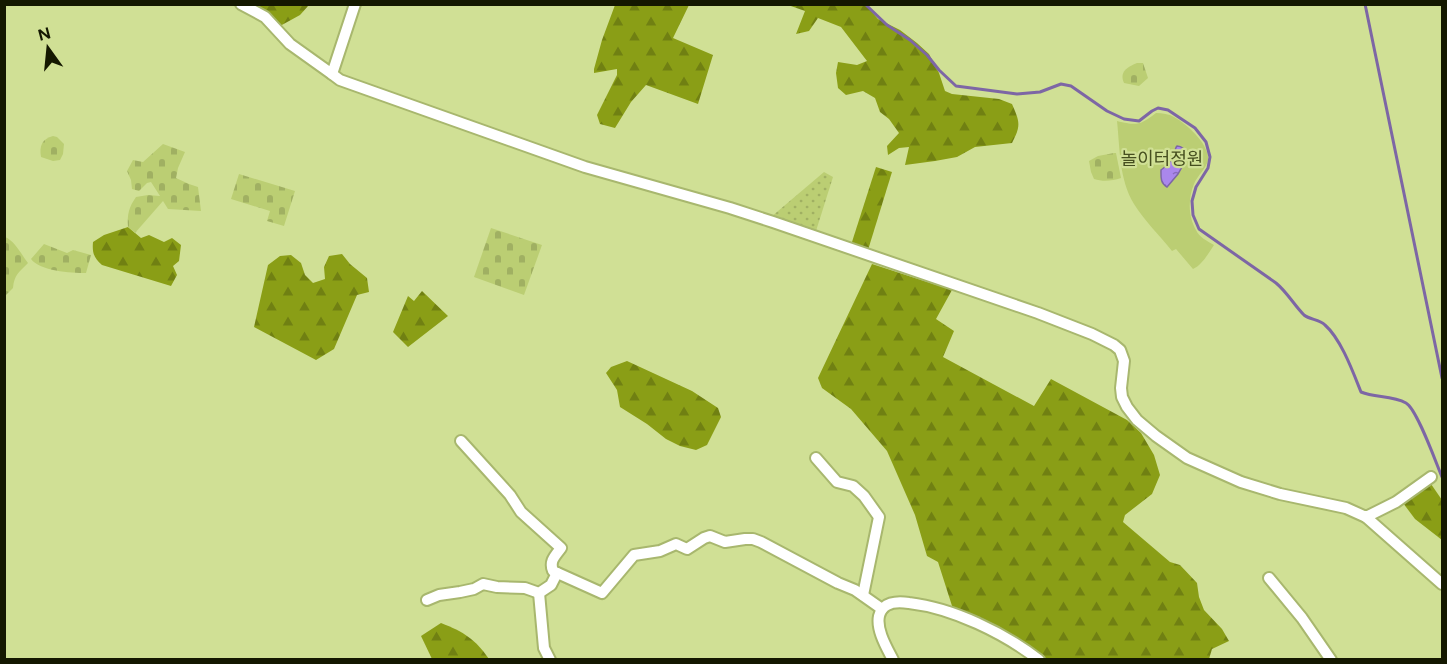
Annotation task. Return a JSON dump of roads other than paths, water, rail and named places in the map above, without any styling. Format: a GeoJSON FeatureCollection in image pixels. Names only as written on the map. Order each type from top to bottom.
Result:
{"type":"FeatureCollection","features":[{"type":"Feature","properties":{"kind":"street"},"geometry":{"type":"LineString","coordinates":[[241,4],[264,17],[290,44],[340,80],[585,167],[730,208],[1038,313],[1092,334],[1120,350],[1124,361],[1122,397],[1137,420],[1156,436],[1187,458],[1241,482],[1280,494],[1346,508],[1366,517],[1443,584]]}},
{"type":"Feature","properties":{"kind":"street"},"geometry":{"type":"LineString","coordinates":[[332,74],[355,4]]}},
{"type":"Feature","properties":{"kind":"street"},"geometry":{"type":"LineString","coordinates":[[461,441],[510,495],[521,512],[561,548],[551,560],[553,571],[602,593],[634,555],[660,551],[676,544],[687,549],[710,536],[725,542],[745,538],[761,542],[855,590],[882,609]]}},
{"type":"Feature","properties":{"kind":"street"},"geometry":{"type":"LineString","coordinates":[[816,458],[837,482],[853,486],[864,496],[879,517],[863,595]]}},
{"type":"Feature","properties":{"kind":"street"},"geometry":{"type":"LineString","coordinates":[[1366,517],[1396,502],[1431,477]]}},
{"type":"Feature","properties":{"kind":"street"},"geometry":{"type":"LineString","coordinates":[[539,593],[551,585],[557,573]]}},
{"type":"Feature","properties":{"kind":"street"},"geometry":{"type":"LineString","coordinates":[[1269,578],[1316,635],[1330,660]]}},
{"type":"Feature","properties":{"kind":"street"},"geometry":{"type":"LineString","coordinates":[[427,600],[439,595],[474,589],[483,584],[525,588],[539,593]]}},
{"type":"Feature","properties":{"kind":"street"},"geometry":{"type":"LineString","coordinates":[[539,593],[544,648],[550,660]]}},
{"type":"Feature","properties":{"kind":"street"},"geometry":{"type":"LineString","coordinates":[[893,660],[880,630],[879,615],[888,604],[898,602],[921,604],[940,609],[980,625],[1026,650],[1039,660]]}},
{"type":"Feature","properties":{"kind":"water"},"geometry":{"type":"Polygon","coordinates":[[[1177,146],[1184,149],[1188,156],[1178,174],[1167,187],[1162,182],[1161,170],[1175,154],[1177,146]]]}},
{"type":"Feature","properties":{"kind":"waterway"},"geometry":{"type":"LineString","coordinates":[[865,4],[887,25],[927,55],[956,86],[1017,94],[1040,92],[1061,84],[1071,86],[1107,111],[1124,119],[1139,121],[1158,108],[1168,110],[1195,128],[1206,142],[1210,157],[1208,168],[1196,187],[1192,201],[1193,215],[1199,229],[1276,283],[1304,315],[1320,322],[1331,331],[1341,347],[1361,392],[1401,400],[1410,407],[1421,425],[1442,477]]}},
{"type":"Feature","properties":{"kind":"waterway"},"geometry":{"type":"LineString","coordinates":[[1365,4],[1442,378]]}},
{"type":"Feature","properties":{"kind":"park label","name":"놀이터정원"},"geometry":{"type":"Point","coordinates":[1162,159]}}]}
